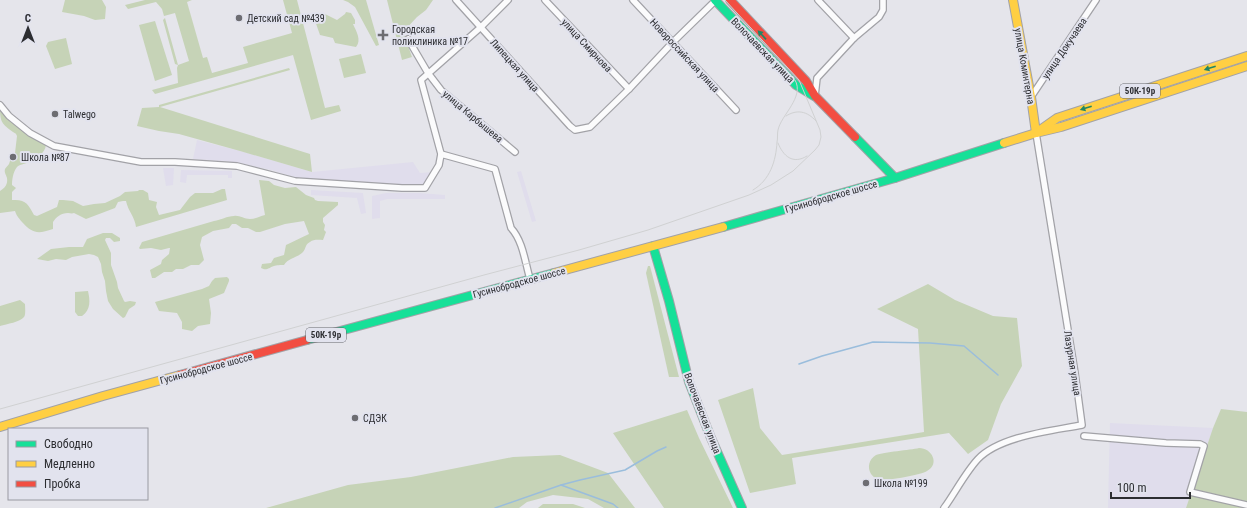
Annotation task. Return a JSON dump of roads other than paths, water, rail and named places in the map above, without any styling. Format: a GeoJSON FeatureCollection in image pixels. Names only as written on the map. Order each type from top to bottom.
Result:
{"type":"FeatureCollection","features":[{"type":"Feature","properties":{"kind":"main road","name":"Волочаевская улица"},"geometry":{"type":"LineString","coordinates":[[715,0],[796,85],[815,96]]}},
{"type":"Feature","properties":{"kind":"main road","name":"Волочаевская улица"},"geometry":{"type":"LineString","coordinates":[[730,0],[806,81],[815,96],[895,178]]}},
{"type":"Feature","properties":{"kind":"main road","name":"улица Коминтерна"},"geometry":{"type":"LineString","coordinates":[[1013,0],[1031,97],[1036,133]]}},
{"type":"Feature","properties":{"kind":"main road","name":"Гусинобродское шоссе"},"geometry":{"type":"LineString","coordinates":[[1036,133],[1057,118],[1247,56]]}},
{"type":"Feature","properties":{"kind":"main road","name":"Гусинобродское шоссе"},"geometry":{"type":"LineString","coordinates":[[0,427],[103,396],[742,222],[895,178],[1036,133],[1061,127],[1247,66]]}},
{"type":"Feature","properties":{"kind":"main road","name":"Волочаевская улица"},"geometry":{"type":"LineString","coordinates":[[653,246],[669,301],[689,382],[711,438],[742,508]]}},
{"type":"Feature","properties":{"kind":"street","name":"Липецкая улица"},"geometry":{"type":"LineString","coordinates":[[456,0],[575,130],[590,127],[629,89]]}},
{"type":"Feature","properties":{"kind":"street"},"geometry":{"type":"LineString","coordinates":[[0,105],[9,116],[30,133],[54,146],[141,162],[176,162],[237,166],[295,181],[402,188],[425,188],[439,166],[440,154],[421,80],[508,0]]}},
{"type":"Feature","properties":{"kind":"street","name":"улица Смирнова"},"geometry":{"type":"LineString","coordinates":[[544,0],[629,89]]}},
{"type":"Feature","properties":{"kind":"street","name":"Новороссийская улица"},"geometry":{"type":"LineString","coordinates":[[633,0],[736,110]]}},
{"type":"Feature","properties":{"kind":"street"},"geometry":{"type":"LineString","coordinates":[[629,89],[715,0]]}},
{"type":"Feature","properties":{"kind":"street"},"geometry":{"type":"LineString","coordinates":[[818,0],[854,38]]}},
{"type":"Feature","properties":{"kind":"street","name":"улица Докучаева"},"geometry":{"type":"LineString","coordinates":[[1031,97],[1096,0]]}},
{"type":"Feature","properties":{"kind":"street"},"geometry":{"type":"LineString","coordinates":[[815,96],[817,78],[854,38],[879,16],[883,10],[884,1]]}},
{"type":"Feature","properties":{"kind":"street","name":"улица Карбышева"},"geometry":{"type":"LineString","coordinates":[[408,38],[428,73],[440,90],[515,152]]}},
{"type":"Feature","properties":{"kind":"street","name":"Лазурная улица"},"geometry":{"type":"LineString","coordinates":[[944,508],[978,458],[994,447],[1022,437],[1082,425],[1036,133]]}},
{"type":"Feature","properties":{"kind":"street"},"geometry":{"type":"LineString","coordinates":[[440,154],[494,169],[512,228],[516,233],[523,253],[530,279]]}},
{"type":"Feature","properties":{"kind":"street"},"geometry":{"type":"LineString","coordinates":[[1084,436],[1166,443],[1200,444],[1204,446],[1190,492],[1247,505]]}},
{"type":"Feature","properties":{"kind":"waterway"},"geometry":{"type":"LineString","coordinates":[[799,364],[873,342],[930,343],[964,346],[998,375]]}},
{"type":"Feature","properties":{"kind":"waterway"},"geometry":{"type":"LineString","coordinates":[[561,485],[625,470],[666,447]]}},
{"type":"Feature","properties":{"kind":"waterway"},"geometry":{"type":"LineString","coordinates":[[495,508],[561,485],[613,504],[618,508]]}},
{"type":"Feature","properties":{"kind":"tram line"},"geometry":{"type":"LineString","coordinates":[[0,409],[648,230],[749,195],[771,185],[793,171],[815,150],[819,145],[821,137],[820,130],[799,80],[725,0]]}},
{"type":"Feature","properties":{"kind":"tram line"},"geometry":{"type":"LineString","coordinates":[[753,190],[764,181],[771,169],[775,156],[780,124],[797,93],[795,80]]}},
{"type":"Feature","properties":{"kind":"tram line"},"geometry":{"type":"LineString","coordinates":[[786,116],[794,112],[802,112],[809,115],[816,121]]}},
{"type":"Feature","properties":{"kind":"tram line"},"geometry":{"type":"LineString","coordinates":[[778,143],[780,148],[789,158],[797,160],[807,156]]}},
{"type":"Feature","properties":{"kind":"place","name":"Детский сад №439"},"geometry":{"type":"Point","coordinates":[239,18]}},
{"type":"Feature","properties":{"kind":"place","name":"Городская поликлиника №17"},"geometry":{"type":"Point","coordinates":[383,35]}},
{"type":"Feature","properties":{"kind":"place","name":"Talwego"},"geometry":{"type":"Point","coordinates":[55,114]}},
{"type":"Feature","properties":{"kind":"place","name":"Школа №87"},"geometry":{"type":"Point","coordinates":[13,157]}},
{"type":"Feature","properties":{"kind":"place","name":"СДЭК"},"geometry":{"type":"Point","coordinates":[355,418]}},
{"type":"Feature","properties":{"kind":"place","name":"Школа №199"},"geometry":{"type":"Point","coordinates":[866,483]}}]}
